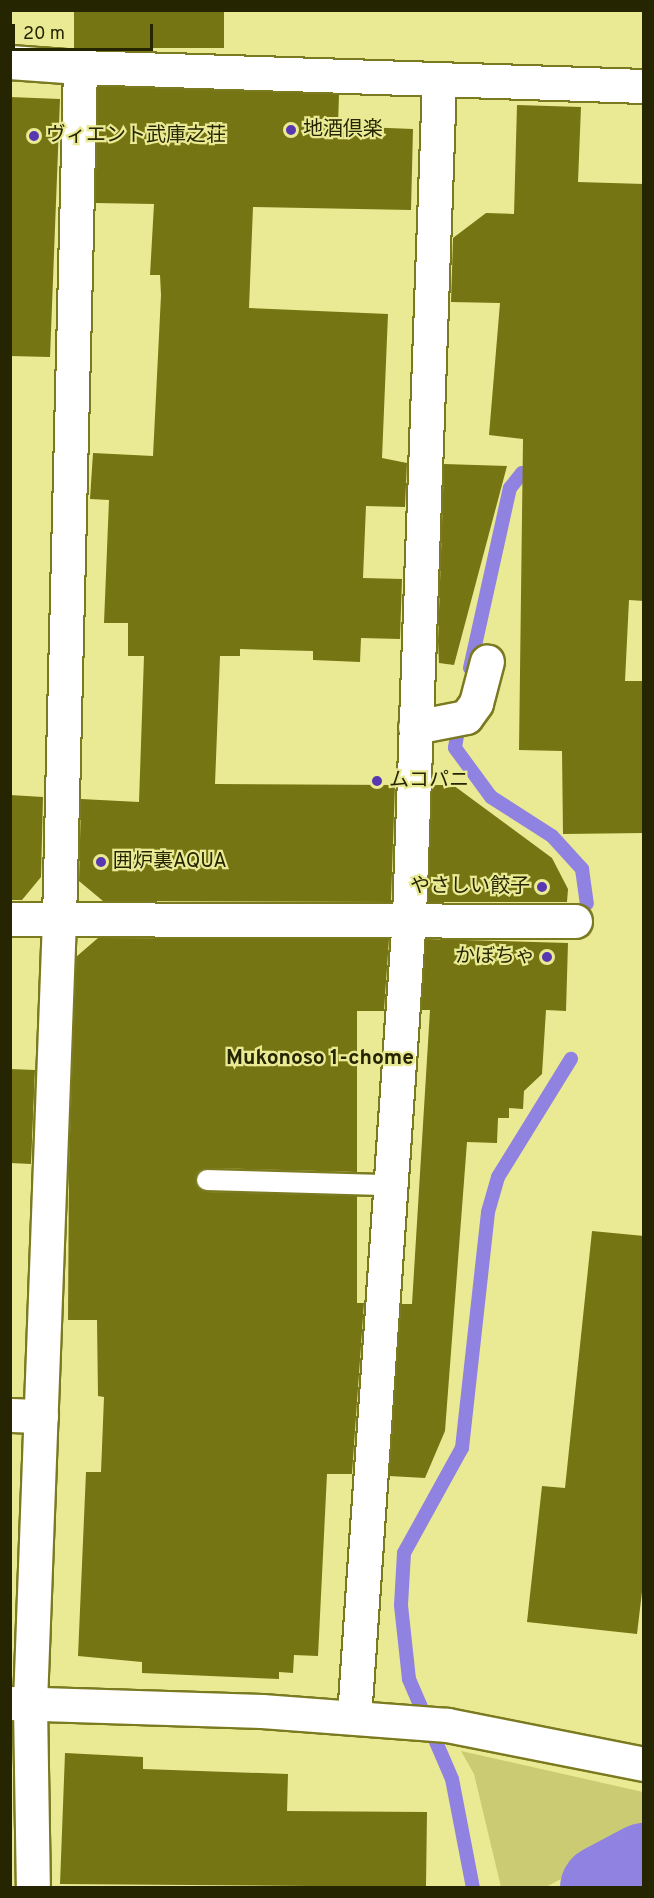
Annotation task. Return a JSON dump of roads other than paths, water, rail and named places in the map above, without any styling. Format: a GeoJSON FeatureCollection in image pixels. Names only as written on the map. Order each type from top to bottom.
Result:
{"type":"FeatureCollection","features":[{"type":"Feature","properties":{"kind":"street"},"geometry":{"type":"LineString","coordinates":[[10,62],[80,67],[439,81],[644,86]]}},
{"type":"Feature","properties":{"kind":"street"},"geometry":{"type":"LineString","coordinates":[[25,1887],[20,1703],[26,1415],[59,919],[80,67]]}},
{"type":"Feature","properties":{"kind":"street"},"geometry":{"type":"LineString","coordinates":[[354,1717],[409,916],[442,723],[439,81]]}},
{"type":"Feature","properties":{"kind":"street"},"geometry":{"type":"LineString","coordinates":[[442,723],[476,703],[487,661]]}},
{"type":"Feature","properties":{"kind":"street"},"geometry":{"type":"LineString","coordinates":[[10,919],[409,916],[575,921]]}},
{"type":"Feature","properties":{"kind":"street"},"geometry":{"type":"LineString","coordinates":[[20,1703],[354,1717],[447,1725],[644,1764]]}},
{"type":"Feature","properties":{"kind":"lane"},"geometry":{"type":"LineString","coordinates":[[207,1180],[390,1185]]}},
{"type":"Feature","properties":{"kind":"waterway"},"geometry":{"type":"LineString","coordinates":[[470,668],[510,488],[522,473],[539,474]]}},
{"type":"Feature","properties":{"kind":"waterway"},"geometry":{"type":"LineString","coordinates":[[460,719],[455,748],[491,797],[552,836],[582,869],[587,904]]}},
{"type":"Feature","properties":{"kind":"waterway"},"geometry":{"type":"LineString","coordinates":[[473,1888],[452,1779],[409,1679],[401,1605],[404,1553],[462,1448],[488,1212],[498,1177],[571,1059]]}},
{"type":"Feature","properties":{"kind":"waterway"},"geometry":{"type":"LineString","coordinates":[[603,1888],[644,1866]]}},
{"type":"Feature","properties":{"kind":"place","name":"地酒倶楽"},"geometry":{"type":"Point","coordinates":[291,130]}},
{"type":"Feature","properties":{"kind":"place","name":"ヴィエント武庫之荘"},"geometry":{"type":"Point","coordinates":[34,136]}},
{"type":"Feature","properties":{"kind":"place","name":"ムコパニ"},"geometry":{"type":"Point","coordinates":[377,781]}},
{"type":"Feature","properties":{"kind":"place","name":"囲炉裏AQUA"},"geometry":{"type":"Point","coordinates":[101,862]}},
{"type":"Feature","properties":{"kind":"place","name":"やさしい餃子"},"geometry":{"type":"Point","coordinates":[542,887]}},
{"type":"Feature","properties":{"kind":"place","name":"かぼちゃ"},"geometry":{"type":"Point","coordinates":[547,957]}},
{"type":"Feature","properties":{"kind":"district","name":"Mukonoso 1-chome"},"geometry":{"type":"Point","coordinates":[320,1059]}}]}
